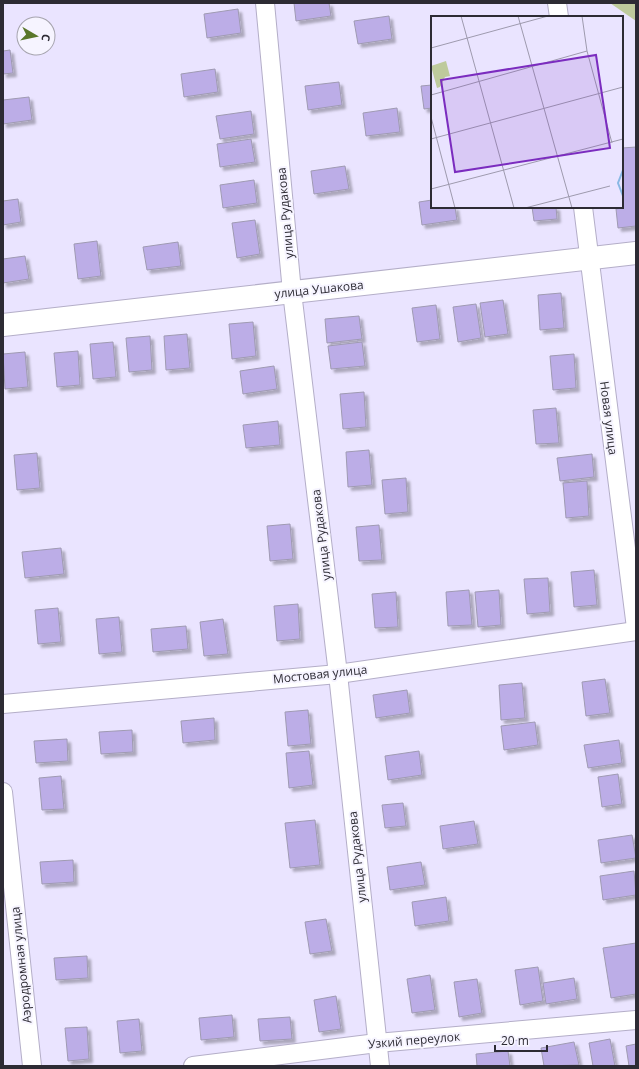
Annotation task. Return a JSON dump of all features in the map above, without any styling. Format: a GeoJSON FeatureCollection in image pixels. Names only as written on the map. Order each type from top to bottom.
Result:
{"type":"FeatureCollection","features":[{"type":"Feature","properties":{"kind":"street","name":"улица Рудакова"},"geometry":{"type":"LineString","coordinates":[[265,3],[292,292],[338,674],[380,1066]]}},
{"type":"Feature","properties":{"kind":"street"},"geometry":{"type":"LineString","coordinates":[[557,3],[558,16]]}},
{"type":"Feature","properties":{"kind":"street","name":"Новая улица"},"geometry":{"type":"LineString","coordinates":[[583,208],[636,629]]}},
{"type":"Feature","properties":{"kind":"street","name":"улица Ушакова"},"geometry":{"type":"LineString","coordinates":[[3,325],[636,253]]}},
{"type":"Feature","properties":{"kind":"street","name":"Мостовая улица"},"geometry":{"type":"LineString","coordinates":[[3,704],[338,674],[636,629]]}},
{"type":"Feature","properties":{"kind":"street","name":"Аэродромная улица"},"geometry":{"type":"LineString","coordinates":[[3,792],[32,1066]]}},
{"type":"Feature","properties":{"kind":"street","name":"Узкий переулок"},"geometry":{"type":"LineString","coordinates":[[193,1066],[377,1043],[636,1020]]}},
{"type":"Feature","properties":{"kind":"green space"},"geometry":{"type":"Polygon","coordinates":[[[610,3],[636,3],[636,21],[610,3]]]}},
{"type":"Feature","properties":{"kind":"building"},"geometry":{"type":"Polygon","coordinates":[[[294,3],[329,3],[331,16],[296,21],[294,3]]]}},
{"type":"Feature","properties":{"kind":"building"},"geometry":{"type":"Polygon","coordinates":[[[238,9],[241,33],[207,38],[204,14],[238,9]]]}},
{"type":"Feature","properties":{"kind":"building"},"geometry":{"type":"Polygon","coordinates":[[[389,16],[392,39],[358,44],[354,21],[389,16]]]}},
{"type":"Feature","properties":{"kind":"building"},"geometry":{"type":"Polygon","coordinates":[[[10,50],[13,73],[3,74],[3,51],[10,50]]]}},
{"type":"Feature","properties":{"kind":"building"},"geometry":{"type":"Polygon","coordinates":[[[215,69],[218,92],[184,97],[181,74],[215,69]]]}},
{"type":"Feature","properties":{"kind":"building"},"geometry":{"type":"Polygon","coordinates":[[[339,82],[342,105],[308,110],[305,86],[339,82]]]}},
{"type":"Feature","properties":{"kind":"building"},"geometry":{"type":"Polygon","coordinates":[[[431,85],[431,108],[424,109],[421,86],[431,85]]]}},
{"type":"Feature","properties":{"kind":"building"},"geometry":{"type":"Polygon","coordinates":[[[29,97],[32,120],[3,124],[3,100],[29,97]]]}},
{"type":"Feature","properties":{"kind":"building"},"geometry":{"type":"Polygon","coordinates":[[[397,108],[400,132],[366,136],[363,113],[397,108]]]}},
{"type":"Feature","properties":{"kind":"building"},"geometry":{"type":"Polygon","coordinates":[[[251,111],[254,134],[220,139],[216,116],[251,111]]]}},
{"type":"Feature","properties":{"kind":"building"},"geometry":{"type":"Polygon","coordinates":[[[251,139],[255,162],[220,167],[217,144],[251,139]]]}},
{"type":"Feature","properties":{"kind":"building"},"geometry":{"type":"Polygon","coordinates":[[[636,147],[636,226],[618,228],[616,209],[623,208],[623,148],[636,147]]]}},
{"type":"Feature","properties":{"kind":"building"},"geometry":{"type":"Polygon","coordinates":[[[345,166],[349,189],[314,194],[311,171],[345,166]]]}},
{"type":"Feature","properties":{"kind":"building"},"geometry":{"type":"Polygon","coordinates":[[[254,180],[257,203],[223,208],[220,185],[254,180]]]}},
{"type":"Feature","properties":{"kind":"building"},"geometry":{"type":"Polygon","coordinates":[[[18,199],[21,222],[3,225],[3,201],[18,199]]]}},
{"type":"Feature","properties":{"kind":"building"},"geometry":{"type":"Polygon","coordinates":[[[431,200],[431,208],[455,208],[457,220],[422,225],[419,202],[431,200]]]}},
{"type":"Feature","properties":{"kind":"building"},"geometry":{"type":"Polygon","coordinates":[[[532,208],[556,208],[557,219],[534,221],[532,208]]]}},
{"type":"Feature","properties":{"kind":"building"},"geometry":{"type":"Polygon","coordinates":[[[255,220],[260,254],[237,258],[232,223],[255,220]]]}},
{"type":"Feature","properties":{"kind":"building"},"geometry":{"type":"Polygon","coordinates":[[[97,241],[101,276],[78,279],[74,244],[97,241]]]}},
{"type":"Feature","properties":{"kind":"building"},"geometry":{"type":"Polygon","coordinates":[[[178,242],[181,266],[147,270],[143,247],[178,242]]]}},
{"type":"Feature","properties":{"kind":"building"},"geometry":{"type":"Polygon","coordinates":[[[25,256],[29,279],[3,283],[3,259],[25,256]]]}},
{"type":"Feature","properties":{"kind":"building"},"geometry":{"type":"Polygon","coordinates":[[[561,293],[564,328],[540,330],[538,295],[561,293]]]}},
{"type":"Feature","properties":{"kind":"building"},"geometry":{"type":"Polygon","coordinates":[[[503,300],[508,334],[485,337],[480,303],[503,300]]]}},
{"type":"Feature","properties":{"kind":"building"},"geometry":{"type":"Polygon","coordinates":[[[476,304],[481,338],[458,342],[453,307],[476,304]]]}},
{"type":"Feature","properties":{"kind":"building"},"geometry":{"type":"Polygon","coordinates":[[[436,305],[440,339],[417,342],[412,308],[436,305]]]}},
{"type":"Feature","properties":{"kind":"building"},"geometry":{"type":"Polygon","coordinates":[[[359,316],[362,339],[327,343],[325,319],[359,316]]]}},
{"type":"Feature","properties":{"kind":"building"},"geometry":{"type":"Polygon","coordinates":[[[253,322],[256,356],[232,359],[229,324],[253,322]]]}},
{"type":"Feature","properties":{"kind":"building"},"geometry":{"type":"Polygon","coordinates":[[[187,334],[190,368],[166,370],[164,336],[187,334]]]}},
{"type":"Feature","properties":{"kind":"building"},"geometry":{"type":"Polygon","coordinates":[[[150,336],[152,370],[129,372],[126,338],[150,336]]]}},
{"type":"Feature","properties":{"kind":"building"},"geometry":{"type":"Polygon","coordinates":[[[113,342],[116,377],[93,379],[90,344],[113,342]]]}},
{"type":"Feature","properties":{"kind":"building"},"geometry":{"type":"Polygon","coordinates":[[[362,342],[365,366],[331,369],[328,346],[362,342]]]}},
{"type":"Feature","properties":{"kind":"building"},"geometry":{"type":"Polygon","coordinates":[[[78,351],[80,385],[57,387],[54,353],[78,351]]]}},
{"type":"Feature","properties":{"kind":"building"},"geometry":{"type":"Polygon","coordinates":[[[25,352],[28,387],[5,389],[3,354],[25,352]]]}},
{"type":"Feature","properties":{"kind":"building"},"geometry":{"type":"Polygon","coordinates":[[[574,354],[576,388],[553,390],[550,356],[574,354]]]}},
{"type":"Feature","properties":{"kind":"building"},"geometry":{"type":"Polygon","coordinates":[[[274,366],[277,389],[243,394],[240,371],[274,366]]]}},
{"type":"Feature","properties":{"kind":"building"},"geometry":{"type":"Polygon","coordinates":[[[364,392],[366,427],[343,429],[340,394],[364,392]]]}},
{"type":"Feature","properties":{"kind":"building"},"geometry":{"type":"Polygon","coordinates":[[[556,408],[559,443],[536,444],[533,410],[556,408]]]}},
{"type":"Feature","properties":{"kind":"building"},"geometry":{"type":"Polygon","coordinates":[[[278,421],[280,445],[246,448],[243,425],[278,421]]]}},
{"type":"Feature","properties":{"kind":"building"},"geometry":{"type":"Polygon","coordinates":[[[369,450],[372,485],[348,487],[346,452],[369,450]]]}},
{"type":"Feature","properties":{"kind":"building"},"geometry":{"type":"Polygon","coordinates":[[[37,453],[40,488],[17,490],[14,455],[37,453]]]}},
{"type":"Feature","properties":{"kind":"building"},"geometry":{"type":"Polygon","coordinates":[[[592,454],[594,477],[560,481],[557,458],[592,454]]]}},
{"type":"Feature","properties":{"kind":"building"},"geometry":{"type":"Polygon","coordinates":[[[406,478],[408,512],[385,514],[382,480],[406,478]]]}},
{"type":"Feature","properties":{"kind":"building"},"geometry":{"type":"Polygon","coordinates":[[[587,481],[589,516],[566,518],[563,483],[587,481]]]}},
{"type":"Feature","properties":{"kind":"building"},"geometry":{"type":"Polygon","coordinates":[[[290,524],[293,559],[270,561],[267,526],[290,524]]]}},
{"type":"Feature","properties":{"kind":"building"},"geometry":{"type":"Polygon","coordinates":[[[379,525],[382,560],[359,561],[356,527],[379,525]]]}},
{"type":"Feature","properties":{"kind":"building"},"geometry":{"type":"Polygon","coordinates":[[[61,548],[64,574],[25,578],[22,552],[61,548]]]}},
{"type":"Feature","properties":{"kind":"building"},"geometry":{"type":"Polygon","coordinates":[[[594,570],[597,605],[574,607],[571,572],[594,570]]]}},
{"type":"Feature","properties":{"kind":"building"},"geometry":{"type":"Polygon","coordinates":[[[548,578],[550,612],[527,614],[524,579],[548,578]]]}},
{"type":"Feature","properties":{"kind":"building"},"geometry":{"type":"Polygon","coordinates":[[[469,590],[472,625],[448,626],[446,592],[469,590]]]}},
{"type":"Feature","properties":{"kind":"building"},"geometry":{"type":"Polygon","coordinates":[[[499,590],[501,625],[478,627],[475,592],[499,590]]]}},
{"type":"Feature","properties":{"kind":"building"},"geometry":{"type":"Polygon","coordinates":[[[396,592],[398,627],[375,628],[372,594],[396,592]]]}},
{"type":"Feature","properties":{"kind":"building"},"geometry":{"type":"Polygon","coordinates":[[[298,604],[300,639],[277,641],[274,606],[298,604]]]}},
{"type":"Feature","properties":{"kind":"building"},"geometry":{"type":"Polygon","coordinates":[[[58,608],[61,642],[38,644],[35,610],[58,608]]]}},
{"type":"Feature","properties":{"kind":"building"},"geometry":{"type":"Polygon","coordinates":[[[119,617],[122,652],[99,654],[96,619],[119,617]]]}},
{"type":"Feature","properties":{"kind":"building"},"geometry":{"type":"Polygon","coordinates":[[[223,619],[228,654],[204,656],[200,622],[223,619]]]}},
{"type":"Feature","properties":{"kind":"building"},"geometry":{"type":"Polygon","coordinates":[[[186,626],[188,649],[153,652],[151,629],[186,626]]]}},
{"type":"Feature","properties":{"kind":"building"},"geometry":{"type":"Polygon","coordinates":[[[605,679],[610,713],[586,716],[582,682],[605,679]]]}},
{"type":"Feature","properties":{"kind":"building"},"geometry":{"type":"Polygon","coordinates":[[[522,683],[525,718],[501,720],[499,685],[522,683]]]}},
{"type":"Feature","properties":{"kind":"building"},"geometry":{"type":"Polygon","coordinates":[[[407,690],[410,713],[376,718],[373,695],[407,690]]]}},
{"type":"Feature","properties":{"kind":"building"},"geometry":{"type":"Polygon","coordinates":[[[308,710],[311,744],[288,746],[285,712],[308,710]]]}},
{"type":"Feature","properties":{"kind":"building"},"geometry":{"type":"Polygon","coordinates":[[[214,718],[215,740],[183,743],[181,721],[214,718]]]}},
{"type":"Feature","properties":{"kind":"building"},"geometry":{"type":"Polygon","coordinates":[[[535,722],[538,745],[504,750],[501,726],[535,722]]]}},
{"type":"Feature","properties":{"kind":"building"},"geometry":{"type":"Polygon","coordinates":[[[132,730],[133,752],[101,754],[99,732],[132,730]]]}},
{"type":"Feature","properties":{"kind":"building"},"geometry":{"type":"Polygon","coordinates":[[[67,739],[68,761],[36,763],[34,741],[67,739]]]}},
{"type":"Feature","properties":{"kind":"building"},"geometry":{"type":"Polygon","coordinates":[[[619,740],[622,763],[588,768],[584,745],[619,740]]]}},
{"type":"Feature","properties":{"kind":"building"},"geometry":{"type":"Polygon","coordinates":[[[309,751],[313,785],[289,788],[286,753],[309,751]]]}},
{"type":"Feature","properties":{"kind":"building"},"geometry":{"type":"Polygon","coordinates":[[[419,751],[422,775],[388,780],[385,756],[419,751]]]}},
{"type":"Feature","properties":{"kind":"building"},"geometry":{"type":"Polygon","coordinates":[[[618,774],[622,804],[602,807],[598,777],[618,774]]]}},
{"type":"Feature","properties":{"kind":"building"},"geometry":{"type":"Polygon","coordinates":[[[61,776],[64,809],[42,810],[39,778],[61,776]]]}},
{"type":"Feature","properties":{"kind":"building"},"geometry":{"type":"Polygon","coordinates":[[[403,803],[406,826],[385,828],[382,805],[403,803]]]}},
{"type":"Feature","properties":{"kind":"building"},"geometry":{"type":"Polygon","coordinates":[[[315,820],[320,865],[290,868],[285,823],[315,820]]]}},
{"type":"Feature","properties":{"kind":"building"},"geometry":{"type":"Polygon","coordinates":[[[474,821],[478,844],[443,849],[440,826],[474,821]]]}},
{"type":"Feature","properties":{"kind":"building"},"geometry":{"type":"Polygon","coordinates":[[[632,835],[636,858],[601,863],[598,840],[632,835]]]}},
{"type":"Feature","properties":{"kind":"building"},"geometry":{"type":"Polygon","coordinates":[[[73,860],[74,882],[42,884],[40,862],[73,860]]]}},
{"type":"Feature","properties":{"kind":"building"},"geometry":{"type":"Polygon","coordinates":[[[421,862],[425,885],[390,890],[387,867],[421,862]]]}},
{"type":"Feature","properties":{"kind":"building"},"geometry":{"type":"Polygon","coordinates":[[[634,871],[636,895],[603,900],[600,876],[634,871]]]}},
{"type":"Feature","properties":{"kind":"building"},"geometry":{"type":"Polygon","coordinates":[[[446,897],[449,921],[415,926],[412,902],[446,897]]]}},
{"type":"Feature","properties":{"kind":"building"},"geometry":{"type":"Polygon","coordinates":[[[326,919],[332,951],[310,954],[305,922],[326,919]]]}},
{"type":"Feature","properties":{"kind":"building"},"geometry":{"type":"Polygon","coordinates":[[[636,943],[636,994],[611,998],[603,948],[636,943]]]}},
{"type":"Feature","properties":{"kind":"building"},"geometry":{"type":"Polygon","coordinates":[[[87,956],[88,978],[56,980],[54,958],[87,956]]]}},
{"type":"Feature","properties":{"kind":"building"},"geometry":{"type":"Polygon","coordinates":[[[538,967],[543,1001],[520,1005],[515,970],[538,967]]]}},
{"type":"Feature","properties":{"kind":"building"},"geometry":{"type":"Polygon","coordinates":[[[430,975],[435,1010],[412,1013],[407,979],[430,975]]]}},
{"type":"Feature","properties":{"kind":"building"},"geometry":{"type":"Polygon","coordinates":[[[574,978],[577,999],[546,1004],[543,983],[574,978]]]}},
{"type":"Feature","properties":{"kind":"building"},"geometry":{"type":"Polygon","coordinates":[[[477,979],[482,1013],[459,1017],[454,982],[477,979]]]}},
{"type":"Feature","properties":{"kind":"building"},"geometry":{"type":"Polygon","coordinates":[[[336,996],[341,1029],[319,1032],[314,1000],[336,996]]]}},
{"type":"Feature","properties":{"kind":"building"},"geometry":{"type":"Polygon","coordinates":[[[232,1015],[234,1037],[201,1040],[199,1018],[232,1015]]]}},
{"type":"Feature","properties":{"kind":"building"},"geometry":{"type":"Polygon","coordinates":[[[290,1017],[292,1039],[260,1041],[258,1019],[290,1017]]]}},
{"type":"Feature","properties":{"kind":"building"},"geometry":{"type":"Polygon","coordinates":[[[139,1019],[142,1051],[120,1053],[117,1021],[139,1019]]]}},
{"type":"Feature","properties":{"kind":"building"},"geometry":{"type":"Polygon","coordinates":[[[87,1027],[89,1059],[68,1061],[65,1028],[87,1027]]]}},
{"type":"Feature","properties":{"kind":"building"},"geometry":{"type":"Polygon","coordinates":[[[610,1039],[615,1066],[593,1066],[589,1043],[610,1039]]]}},
{"type":"Feature","properties":{"kind":"building"},"geometry":{"type":"Polygon","coordinates":[[[574,1042],[579,1065],[544,1066],[541,1048],[574,1042]]]}},
{"type":"Feature","properties":{"kind":"building"},"geometry":{"type":"Polygon","coordinates":[[[636,1044],[636,1066],[629,1066],[626,1046],[636,1044]]]}},
{"type":"Feature","properties":{"kind":"building"},"geometry":{"type":"Polygon","coordinates":[[[508,1051],[510,1066],[477,1066],[476,1054],[508,1051]]]}}]}
